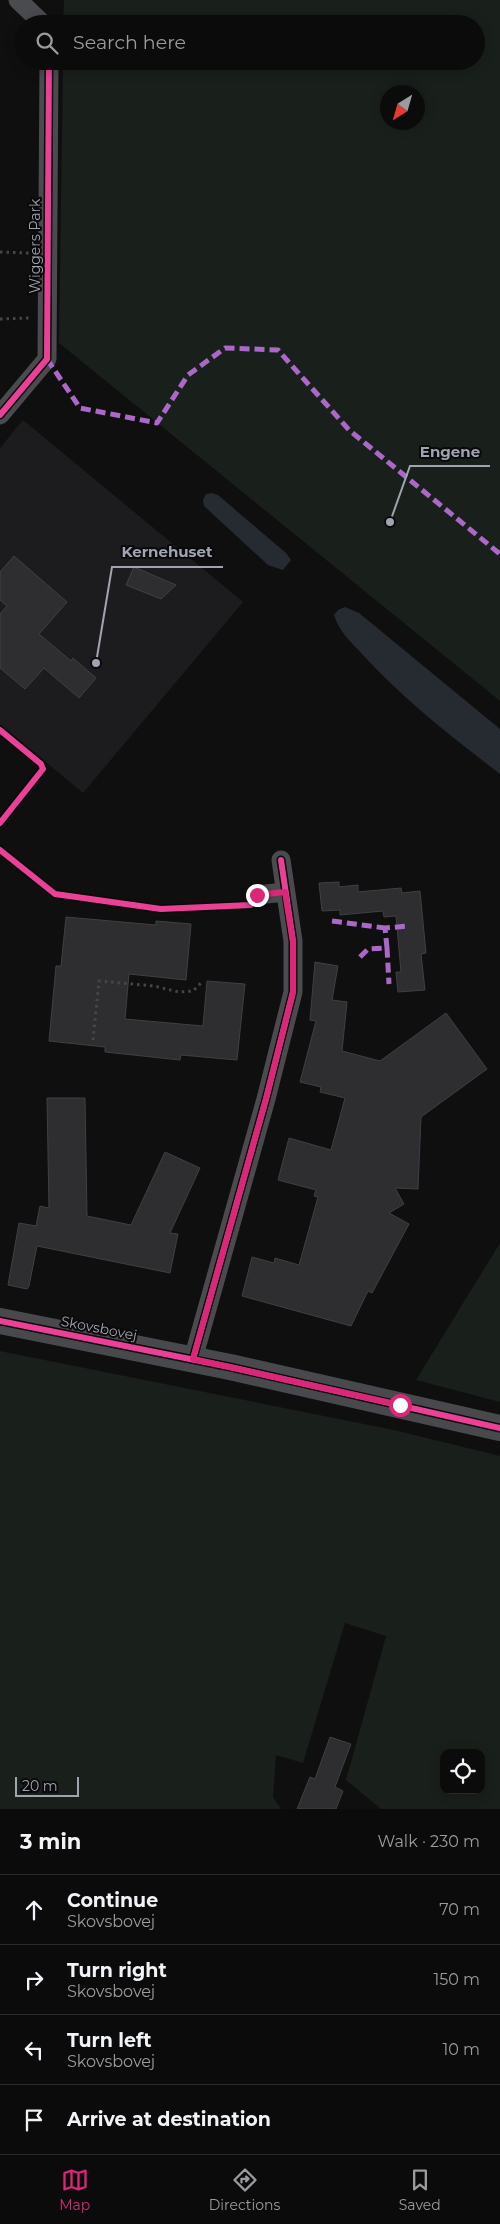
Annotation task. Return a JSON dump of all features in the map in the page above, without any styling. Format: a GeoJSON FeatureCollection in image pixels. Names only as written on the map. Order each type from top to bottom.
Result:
{"type":"FeatureCollection","features":[{"type":"Feature","properties":{"kind":"street"},"geometry":{"type":"LineString","coordinates":[[18,0],[34,15]]}},
{"type":"Feature","properties":{"kind":"street","name":"Wiggers Park"},"geometry":{"type":"LineString","coordinates":[[0,415],[47,359],[49,70]]}},
{"type":"Feature","properties":{"kind":"street"},"geometry":{"type":"LineString","coordinates":[[193,1359],[266,1099],[293,992],[293,942],[281,860]]}},
{"type":"Feature","properties":{"kind":"street"},"geometry":{"type":"LineString","coordinates":[[257,895],[285,892]]}},
{"type":"Feature","properties":{"kind":"street","name":"Skovsbovej"},"geometry":{"type":"LineString","coordinates":[[0,1321],[193,1359],[500,1428]]}},
{"type":"Feature","properties":{"kind":"path"},"geometry":{"type":"LineString","coordinates":[[0,252],[48,253]]}},
{"type":"Feature","properties":{"kind":"path"},"geometry":{"type":"LineString","coordinates":[[0,319],[47,318]]}},
{"type":"Feature","properties":{"kind":"path"},"geometry":{"type":"LineString","coordinates":[[93,1040],[99,981],[154,986],[180,992],[193,991],[202,982]]}},
{"type":"Feature","properties":{"kind":"shaded area"},"geometry":{"type":"Polygon","coordinates":[[[64,0],[500,0],[500,701],[59,343],[63,70],[485,70],[485,15],[63,15],[64,0]]]}},
{"type":"Feature","properties":{"kind":"shaded area"},"geometry":{"type":"Polygon","coordinates":[[[23,420],[243,602],[83,793],[0,724],[0,448],[23,420]]]}},
{"type":"Feature","properties":{"kind":"shaded area"},"geometry":{"type":"Polygon","coordinates":[[[206,494],[218,495],[286,553],[291,560],[283,570],[268,565],[204,506],[203,500],[206,494]]]}},
{"type":"Feature","properties":{"kind":"shaded area"},"geometry":{"type":"Polygon","coordinates":[[[345,607],[359,613],[500,729],[500,774],[412,703],[350,642],[339,627],[334,615],[338,610],[345,607]]]}},
{"type":"Feature","properties":{"kind":"shaded area"},"geometry":{"type":"Polygon","coordinates":[[[500,1243],[500,1402],[416,1380],[500,1243]]]}},
{"type":"Feature","properties":{"kind":"shaded area"},"geometry":{"type":"Polygon","coordinates":[[[0,1351],[394,1430],[500,1456],[500,1809],[381,1809],[346,1780],[386,1636],[345,1623],[303,1763],[276,1755],[273,1797],[281,1809],[0,1809],[0,1351]]]}},
{"type":"Feature","properties":{"kind":"building"},"geometry":{"type":"Polygon","coordinates":[[[14,556],[67,602],[39,634],[71,661],[73,658],[96,678],[79,698],[44,668],[25,689],[0,668],[0,614],[7,606],[0,600],[0,572],[14,556]]]}},
{"type":"Feature","properties":{"kind":"building"},"geometry":{"type":"Polygon","coordinates":[[[134,567],[176,585],[161,599],[126,585],[134,567]]]}},
{"type":"Feature","properties":{"kind":"building"},"geometry":{"type":"Polygon","coordinates":[[[339,882],[339,887],[358,885],[358,892],[401,888],[402,893],[420,891],[426,953],[421,954],[425,990],[398,992],[396,972],[401,972],[396,916],[384,917],[383,911],[340,915],[340,910],[322,911],[319,883],[339,882]]]}},
{"type":"Feature","properties":{"kind":"building"},"geometry":{"type":"Polygon","coordinates":[[[66,917],[156,925],[156,921],[191,924],[186,980],[129,974],[125,1019],[203,1026],[207,981],[245,984],[237,1060],[181,1055],[180,1060],[105,1052],[105,1047],[49,1041],[56,966],[61,966],[66,917]]]}},
{"type":"Feature","properties":{"kind":"building"},"geometry":{"type":"Polygon","coordinates":[[[315,962],[338,966],[332,1000],[347,1002],[342,1051],[380,1061],[446,1013],[487,1069],[421,1117],[418,1189],[395,1188],[404,1204],[389,1213],[409,1224],[372,1293],[368,1291],[351,1326],[242,1296],[252,1257],[274,1263],[275,1258],[299,1265],[318,1197],[314,1196],[316,1190],[278,1180],[289,1138],[331,1150],[345,1098],[320,1092],[321,1087],[300,1082],[316,1021],[310,1020],[315,962]]]}},
{"type":"Feature","properties":{"kind":"building"},"geometry":{"type":"Polygon","coordinates":[[[47,1098],[85,1098],[87,1216],[131,1225],[165,1152],[200,1168],[170,1233],[178,1234],[170,1273],[37,1246],[27,1289],[8,1285],[19,1223],[36,1226],[40,1206],[49,1208],[47,1098]]]}},
{"type":"Feature","properties":{"kind":"building"},"geometry":{"type":"Polygon","coordinates":[[[330,1737],[351,1744],[335,1787],[343,1791],[336,1809],[297,1809],[310,1777],[315,1779],[330,1737]]]}},
{"type":"Feature","properties":{"kind":"marked path"},"geometry":{"type":"LineString","coordinates":[[47,359],[80,408],[157,423],[188,375],[225,348],[278,350],[349,430],[500,554]]}},
{"type":"Feature","properties":{"kind":"marked path"},"geometry":{"type":"LineString","coordinates":[[332,921],[385,928]]}},
{"type":"Feature","properties":{"kind":"marked path"},"geometry":{"type":"LineString","coordinates":[[387,948],[385,928],[409,926]]}},
{"type":"Feature","properties":{"kind":"marked path"},"geometry":{"type":"LineString","coordinates":[[360,957],[368,949],[387,948],[389,984]]}},
{"type":"Feature","properties":{"kind":"cycle path"},"geometry":{"type":"LineString","coordinates":[[0,415],[47,359],[49,70]]}},
{"type":"Feature","properties":{"kind":"cycle path"},"geometry":{"type":"LineString","coordinates":[[0,730],[41,764],[43,769],[0,823]]}},
{"type":"Feature","properties":{"kind":"cycle path"},"geometry":{"type":"LineString","coordinates":[[0,850],[55,894],[161,909],[251,905],[257,895]]}},
{"type":"Feature","properties":{"kind":"cycle path"},"geometry":{"type":"LineString","coordinates":[[193,1359],[266,1099],[293,992],[293,941],[281,860]]}},
{"type":"Feature","properties":{"kind":"cycle path"},"geometry":{"type":"LineString","coordinates":[[0,1321],[230,1367],[500,1428]]}},
{"type":"Feature","properties":{"kind":"place","name":"Engene"},"geometry":{"type":"Point","coordinates":[390,522]}},
{"type":"Feature","properties":{"kind":"place","name":"Kernehuset"},"geometry":{"type":"Point","coordinates":[96,663]}},
{"type":"Feature","properties":{"kind":"route"},"geometry":{"type":"LineString","coordinates":[[257,895],[285,892],[293,942],[293,992],[266,1099],[193,1359],[400,1405]]}}]}
